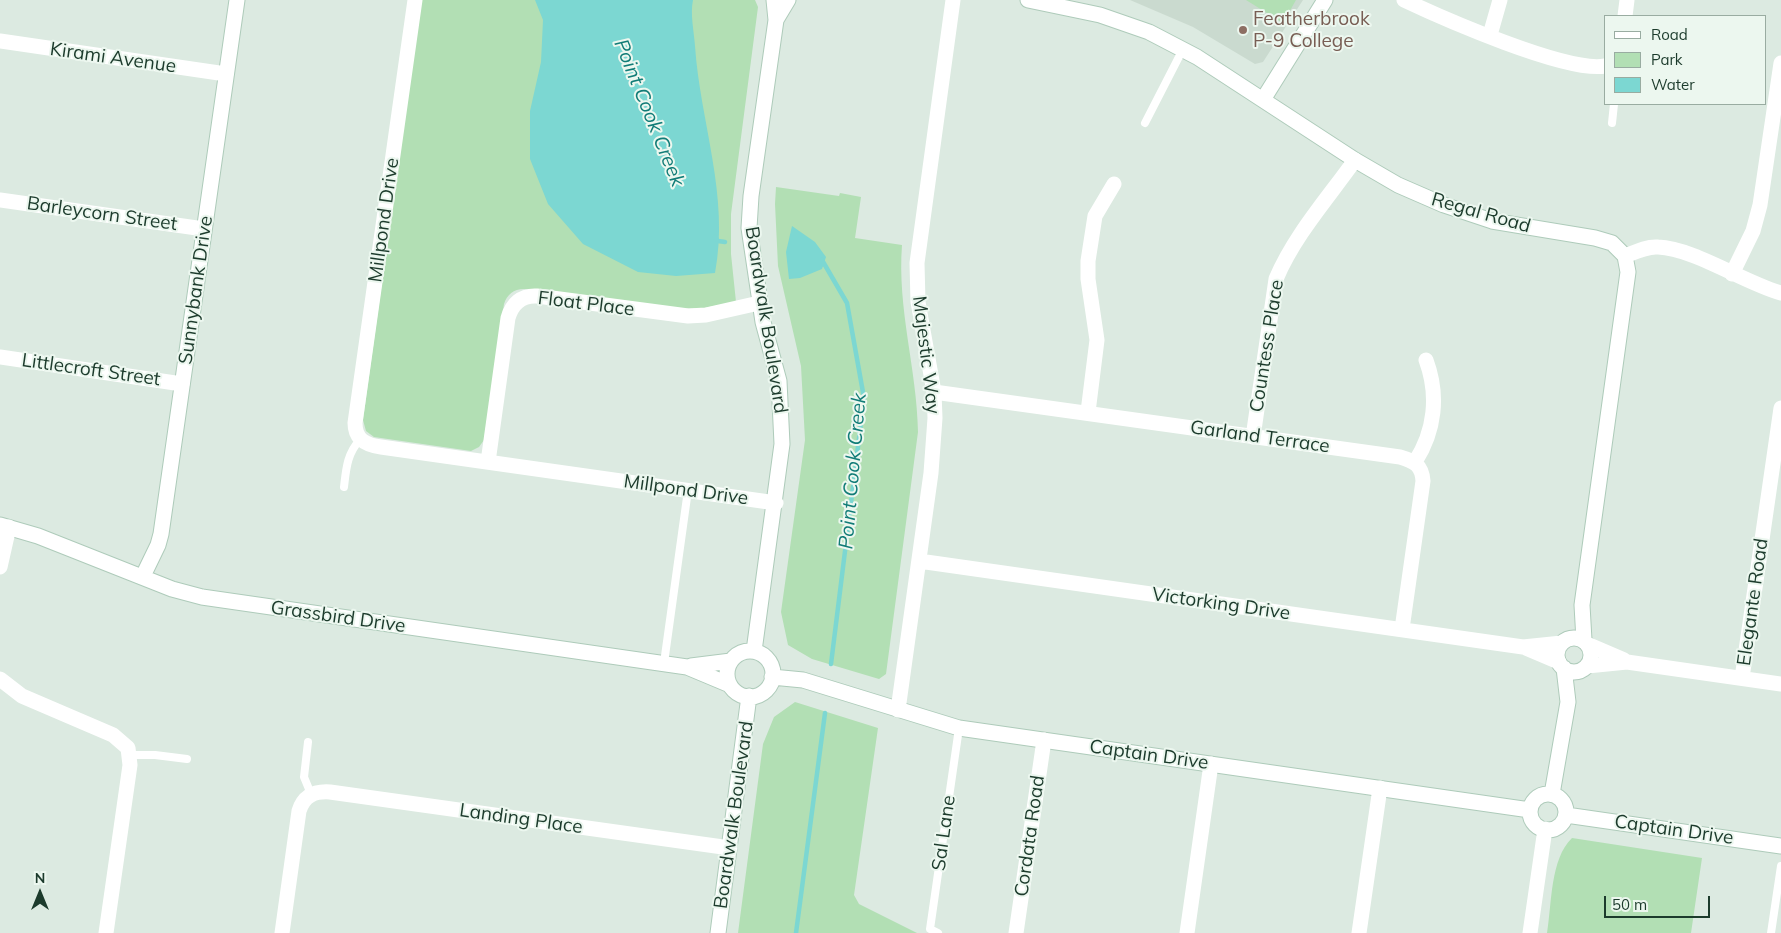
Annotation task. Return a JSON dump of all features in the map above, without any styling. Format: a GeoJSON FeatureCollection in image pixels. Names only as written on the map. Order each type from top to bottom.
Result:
{"type":"FeatureCollection","features":[{"type":"Feature","properties":{"kind":"street","name":"Sunnybank Drive"},"geometry":{"type":"LineString","coordinates":[[143,576],[158,545],[161,534],[237,0]]}},
{"type":"Feature","properties":{"kind":"street","name":"Millpond Drive"},"geometry":{"type":"LineString","coordinates":[[415,0],[355,423],[360,440],[373,446],[776,503]]}},
{"type":"Feature","properties":{"kind":"street","name":"Boardwalk Boulevard"},"geometry":{"type":"LineString","coordinates":[[754,651],[776,503],[782,444],[779,381],[760,303],[749,228],[750,196],[776,20],[774,0]]}},
{"type":"Feature","properties":{"kind":"street","name":"Boardwalk Boulevard"},"geometry":{"type":"LineString","coordinates":[[776,20],[788,0]]}},
{"type":"Feature","properties":{"kind":"street","name":"Majestic Way"},"geometry":{"type":"LineString","coordinates":[[898,710],[934,445],[934,392],[918,302],[918,263],[953,0]]}},
{"type":"Feature","properties":{"kind":"street","name":"Regal Road"},"geometry":{"type":"LineString","coordinates":[[1028,0],[1100,15],[1149,32],[1183,49],[1264,98],[1355,160],[1398,185],[1444,206],[1517,226],[1605,240],[1618,246],[1625,256]]}},
{"type":"Feature","properties":{"kind":"street"},"geometry":{"type":"LineString","coordinates":[[1264,98],[1325,0]]}},
{"type":"Feature","properties":{"kind":"street"},"geometry":{"type":"LineString","coordinates":[[1404,0],[1490,35],[1566,62],[1594,67],[1604,66]]}},
{"type":"Feature","properties":{"kind":"street"},"geometry":{"type":"LineString","coordinates":[[1490,35],[1500,0]]}},
{"type":"Feature","properties":{"kind":"street"},"geometry":{"type":"LineString","coordinates":[[1624,15],[1627,0]]}},
{"type":"Feature","properties":{"kind":"street","name":"Kirami Avenue"},"geometry":{"type":"LineString","coordinates":[[0,41],[226,74]]}},
{"type":"Feature","properties":{"kind":"street"},"geometry":{"type":"LineString","coordinates":[[1732,274],[1757,218],[1776,134],[1781,63]]}},
{"type":"Feature","properties":{"kind":"street","name":"Countess Place"},"geometry":{"type":"LineString","coordinates":[[1253,437],[1276,279],[1281,266],[1306,228],[1355,160]]}},
{"type":"Feature","properties":{"kind":"street"},"geometry":{"type":"LineString","coordinates":[[1088,412],[1097,340],[1088,279],[1088,261],[1095,216],[1114,184]]}},
{"type":"Feature","properties":{"kind":"street","name":"Barleycorn Street"},"geometry":{"type":"LineString","coordinates":[[0,200],[204,229]]}},
{"type":"Feature","properties":{"kind":"street"},"geometry":{"type":"LineString","coordinates":[[1552,794],[1568,702],[1584,668],[1592,656],[1586,643],[1582,605],[1627,281],[1628,272],[1625,256],[1650,247],[1661,247],[1693,256],[1781,294]]}},
{"type":"Feature","properties":{"kind":"street","name":"Float Place"},"geometry":{"type":"LineString","coordinates":[[488,462],[508,318],[513,307],[523,298],[532,296],[545,297],[688,316],[706,315],[760,303]]}},
{"type":"Feature","properties":{"kind":"street","name":"Littlecroft Street"},"geometry":{"type":"LineString","coordinates":[[0,357],[182,384]]}},
{"type":"Feature","properties":{"kind":"street"},"geometry":{"type":"LineString","coordinates":[[1402,629],[1423,481],[1421,470],[1415,462],[1428,440],[1434,399],[1431,374],[1426,360]]}},
{"type":"Feature","properties":{"kind":"street","name":"Garland Terrace"},"geometry":{"type":"LineString","coordinates":[[934,392],[1400,457],[1415,462]]}},
{"type":"Feature","properties":{"kind":"street","name":"Elegante Road"},"geometry":{"type":"LineString","coordinates":[[1742,678],[1781,408]]}},
{"type":"Feature","properties":{"kind":"street"},"geometry":{"type":"LineString","coordinates":[[0,567],[4,526]]}},
{"type":"Feature","properties":{"kind":"street","name":"Grassbird Drive"},"geometry":{"type":"LineString","coordinates":[[4,526],[143,576],[172,589],[216,600],[664,663],[687,667],[730,685]]}},
{"type":"Feature","properties":{"kind":"street","name":"Victorking Drive"},"geometry":{"type":"LineString","coordinates":[[919,561],[1523,647],[1565,641]]}},
{"type":"Feature","properties":{"kind":"street"},"geometry":{"type":"LineString","coordinates":[[1568,702],[1558,652],[1582,605]]}},
{"type":"Feature","properties":{"kind":"street"},"geometry":{"type":"LineString","coordinates":[[1565,641],[1586,643],[1627,662]]}},
{"type":"Feature","properties":{"kind":"street","name":"Victorking Drive"},"geometry":{"type":"LineString","coordinates":[[1523,647],[1561,665]]}},
{"type":"Feature","properties":{"kind":"street"},"geometry":{"type":"LineString","coordinates":[[754,651],[768,660],[772,677],[770,683],[762,693],[749,696],[741,695],[730,685],[727,673],[731,661],[741,652],[754,651]]}},
{"type":"Feature","properties":{"kind":"street","name":"Grassbird Drive"},"geometry":{"type":"LineString","coordinates":[[687,667],[731,661]]}},
{"type":"Feature","properties":{"kind":"street"},"geometry":{"type":"LineString","coordinates":[[1561,665],[1572,672],[1584,668],[1627,662],[1781,684]]}},
{"type":"Feature","properties":{"kind":"street","name":"Captain Drive"},"geometry":{"type":"LineString","coordinates":[[772,677],[803,680],[959,728],[1530,810]]}},
{"type":"Feature","properties":{"kind":"street"},"geometry":{"type":"LineString","coordinates":[[0,679],[22,696],[113,736],[124,744],[130,754],[106,933]]}},
{"type":"Feature","properties":{"kind":"street"},"geometry":{"type":"LineString","coordinates":[[0,695],[22,696]]}},
{"type":"Feature","properties":{"kind":"street","name":"Boardwalk Boulevard"},"geometry":{"type":"LineString","coordinates":[[718,933],[749,696]]}},
{"type":"Feature","properties":{"kind":"street","name":"Cordata Road"},"geometry":{"type":"LineString","coordinates":[[1016,933],[1044,740]]}},
{"type":"Feature","properties":{"kind":"street"},"geometry":{"type":"LineString","coordinates":[[1187,933],[1211,764]]}},
{"type":"Feature","properties":{"kind":"street"},"geometry":{"type":"LineString","coordinates":[[1359,933],[1380,788]]}},
{"type":"Feature","properties":{"kind":"street","name":"Landing Place"},"geometry":{"type":"LineString","coordinates":[[311,794],[330,792],[730,848]]}},
{"type":"Feature","properties":{"kind":"street"},"geometry":{"type":"LineString","coordinates":[[282,933],[299,811],[303,801],[311,794]]}},
{"type":"Feature","properties":{"kind":"street"},"geometry":{"type":"LineString","coordinates":[[1552,794],[1562,799],[1566,815],[1556,828],[1545,830],[1533,822],[1530,810],[1538,796],[1552,794]]}},
{"type":"Feature","properties":{"kind":"street","name":"Captain Drive"},"geometry":{"type":"LineString","coordinates":[[1566,815],[1781,846]]}},
{"type":"Feature","properties":{"kind":"street"},"geometry":{"type":"LineString","coordinates":[[1530,933],[1545,830]]}},
{"type":"Feature","properties":{"kind":"lane"},"geometry":{"type":"LineString","coordinates":[[1146,123],[1183,49]]}},
{"type":"Feature","properties":{"kind":"lane"},"geometry":{"type":"LineString","coordinates":[[1612,123],[1614,105]]}},
{"type":"Feature","properties":{"kind":"lane"},"geometry":{"type":"LineString","coordinates":[[344,487],[349,456],[354,446],[360,440]]}},
{"type":"Feature","properties":{"kind":"lane"},"geometry":{"type":"LineString","coordinates":[[664,663],[688,490]]}},
{"type":"Feature","properties":{"kind":"lane","name":"Sal Lane"},"geometry":{"type":"LineString","coordinates":[[938,933],[930,929],[959,728]]}},
{"type":"Feature","properties":{"kind":"lane"},"geometry":{"type":"LineString","coordinates":[[308,742],[304,777],[311,794]]}},
{"type":"Feature","properties":{"kind":"lane"},"geometry":{"type":"LineString","coordinates":[[130,754],[155,754],[187,759]]}},
{"type":"Feature","properties":{"kind":"lane"},"geometry":{"type":"LineString","coordinates":[[1772,933],[1781,866]]}},
{"type":"Feature","properties":{"kind":"shaded area","name":"Featherbrook P-9 College"},"geometry":{"type":"Polygon","coordinates":[[[1130,0],[1303,0],[1263,62],[1255,64],[1193,27],[1130,0]]]}},
{"type":"Feature","properties":{"kind":"green space"},"geometry":{"type":"Polygon","coordinates":[[[421,0],[755,0],[758,7],[731,214],[731,254],[736,302],[704,308],[674,309],[526,289],[515,291],[509,295],[504,304],[484,440],[479,447],[471,451],[374,437],[366,431],[363,420],[421,0]]]}},
{"type":"Feature","properties":{"kind":"green space"},"geometry":{"type":"Polygon","coordinates":[[[1246,0],[1296,0],[1283,23],[1246,0]]]}},
{"type":"Feature","properties":{"kind":"green space"},"geometry":{"type":"Polygon","coordinates":[[[776,187],[839,196],[840,193],[861,197],[855,238],[902,245],[902,292],[917,409],[918,432],[886,674],[879,679],[812,659],[788,645],[781,612],[805,440],[801,366],[778,266],[776,187]]]}},
{"type":"Feature","properties":{"kind":"green space"},"geometry":{"type":"Polygon","coordinates":[[[795,702],[878,728],[854,895],[859,904],[917,933],[738,933],[763,744],[774,717],[795,702]]]}},
{"type":"Feature","properties":{"kind":"green space"},"geometry":{"type":"Polygon","coordinates":[[[1572,838],[1702,858],[1691,933],[1547,933],[1556,870],[1565,847],[1572,838]]]}},
{"type":"Feature","properties":{"kind":"water"},"geometry":{"type":"Polygon","coordinates":[[[535,0],[693,0],[692,17],[698,74],[717,188],[719,245],[715,273],[676,276],[638,272],[583,244],[548,204],[530,159],[530,111],[541,62],[543,20],[535,0]]]}},
{"type":"Feature","properties":{"kind":"water"},"geometry":{"type":"Polygon","coordinates":[[[792,226],[815,242],[826,257],[822,269],[800,278],[789,279],[786,252],[792,226]]]}},
{"type":"Feature","properties":{"kind":"waterway","name":"Point Cook Creek"},"geometry":{"type":"LineString","coordinates":[[715,237],[718,241],[725,242]]}},
{"type":"Feature","properties":{"kind":"waterway","name":"Point Cook Creek"},"geometry":{"type":"LineString","coordinates":[[822,260],[847,303],[864,398],[831,664]]}},
{"type":"Feature","properties":{"kind":"waterway","name":"Point Cook Creek"},"geometry":{"type":"LineString","coordinates":[[796,933],[825,713]]}},
{"type":"Feature","properties":{"kind":"place","name":"Featherbrook P-9 College"},"geometry":{"type":"Point","coordinates":[1243,30]}}]}
